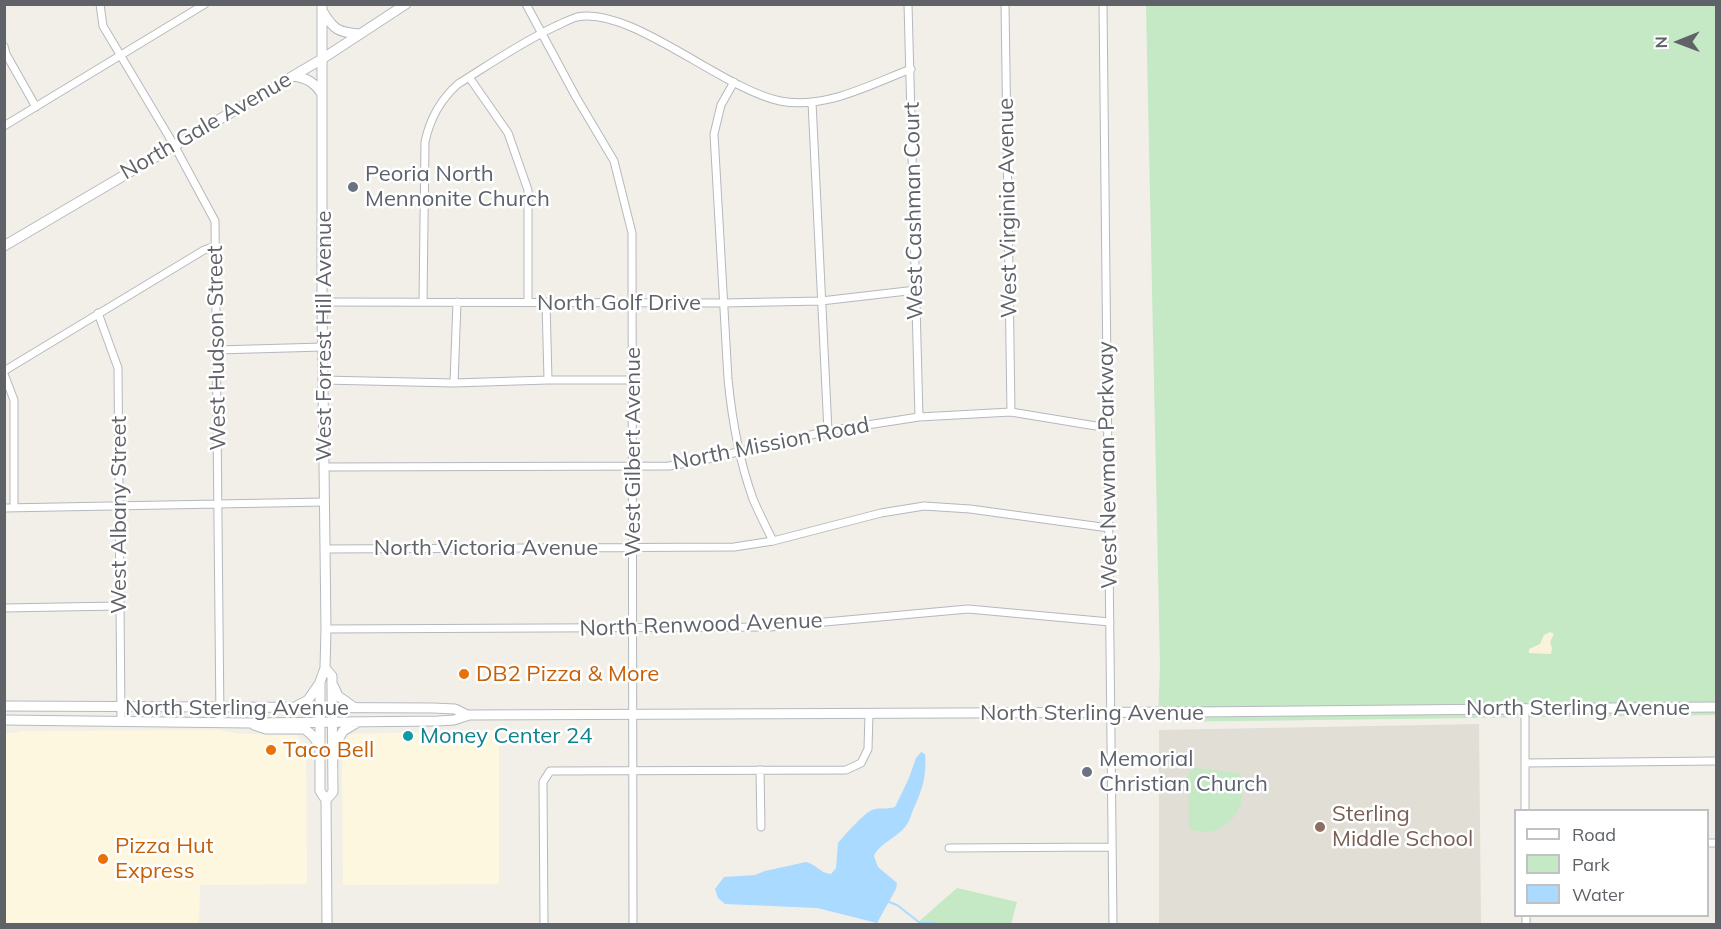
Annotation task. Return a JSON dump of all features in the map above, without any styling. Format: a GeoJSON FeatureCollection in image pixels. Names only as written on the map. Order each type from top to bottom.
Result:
{"type":"FeatureCollection","features":[{"type":"Feature","properties":{"kind":"main road","name":"North Gale Avenue"},"geometry":{"type":"LineString","coordinates":[[4,246],[322,59],[406,4]]}},
{"type":"Feature","properties":{"kind":"main road"},"geometry":{"type":"LineString","coordinates":[[322,7],[332,27],[342,33],[359,34]]}},
{"type":"Feature","properties":{"kind":"main road","name":"West Forrest Hill Avenue"},"geometry":{"type":"LineString","coordinates":[[322,7],[322,302],[326,629],[325,668],[320,682],[319,746],[320,791],[326,800],[327,924]]}},
{"type":"Feature","properties":{"kind":"main road"},"geometry":{"type":"LineString","coordinates":[[292,76],[304,77],[311,81],[322,95]]}},
{"type":"Feature","properties":{"kind":"main road","name":"West Forrest Hill Avenue"},"geometry":{"type":"LineString","coordinates":[[325,668],[332,676],[333,722],[333,792],[326,800]]}},
{"type":"Feature","properties":{"kind":"main road"},"geometry":{"type":"LineString","coordinates":[[291,709],[308,700],[320,682]]}},
{"type":"Feature","properties":{"kind":"main road"},"geometry":{"type":"LineString","coordinates":[[332,685],[338,696],[356,709]]}},
{"type":"Feature","properties":{"kind":"main road","name":"North Sterling Avenue"},"geometry":{"type":"LineString","coordinates":[[4,706],[455,709],[467,715]]}},
{"type":"Feature","properties":{"kind":"main road","name":"North Sterling Avenue"},"geometry":{"type":"LineString","coordinates":[[4,720],[249,723],[454,720],[467,715],[1112,713],[1716,707]]}},
{"type":"Feature","properties":{"kind":"main road"},"geometry":{"type":"LineString","coordinates":[[333,751],[343,731],[358,722]]}},
{"type":"Feature","properties":{"kind":"main road"},"geometry":{"type":"LineString","coordinates":[[249,723],[266,729],[305,729],[319,746]]}},
{"type":"Feature","properties":{"kind":"street","name":"West Hudson Street"},"geometry":{"type":"LineString","coordinates":[[100,4],[103,26],[174,145],[215,221],[220,721]]}},
{"type":"Feature","properties":{"kind":"street","name":"West Gilbert Avenue"},"geometry":{"type":"LineString","coordinates":[[526,4],[576,97],[614,161],[632,232],[633,924]]}},
{"type":"Feature","properties":{"kind":"street","name":"West Cashman Court"},"geometry":{"type":"LineString","coordinates":[[908,4],[919,417]]}},
{"type":"Feature","properties":{"kind":"street","name":"West Virginia Avenue"},"geometry":{"type":"LineString","coordinates":[[1005,4],[1011,412]]}},
{"type":"Feature","properties":{"kind":"street","name":"West Newman Parkway"},"geometry":{"type":"LineString","coordinates":[[1103,4],[1113,924]]}},
{"type":"Feature","properties":{"kind":"street"},"geometry":{"type":"LineString","coordinates":[[4,126],[205,5]]}},
{"type":"Feature","properties":{"kind":"street"},"geometry":{"type":"LineString","coordinates":[[423,301],[425,142],[437,107],[447,94],[469,77],[542,32],[576,17],[612,19],[638,30],[758,94],[781,101],[812,102],[832,99],[911,69]]}},
{"type":"Feature","properties":{"kind":"street"},"geometry":{"type":"LineString","coordinates":[[4,46],[6,54],[36,107]]}},
{"type":"Feature","properties":{"kind":"street"},"geometry":{"type":"LineString","coordinates":[[469,77],[508,133],[528,190],[528,303]]}},
{"type":"Feature","properties":{"kind":"street"},"geometry":{"type":"LineString","coordinates":[[734,82],[721,105],[714,134],[729,389],[739,452],[753,498],[773,541]]}},
{"type":"Feature","properties":{"kind":"street"},"geometry":{"type":"LineString","coordinates":[[812,102],[828,432]]}},
{"type":"Feature","properties":{"kind":"street"},"geometry":{"type":"LineString","coordinates":[[14,507],[14,400],[4,372],[204,250],[216,246]]}},
{"type":"Feature","properties":{"kind":"street","name":"North Golf Drive"},"geometry":{"type":"LineString","coordinates":[[322,302],[724,303],[821,301],[916,290]]}},
{"type":"Feature","properties":{"kind":"street"},"geometry":{"type":"LineString","coordinates":[[454,383],[457,302]]}},
{"type":"Feature","properties":{"kind":"street"},"geometry":{"type":"LineString","coordinates":[[546,302],[548,380]]}},
{"type":"Feature","properties":{"kind":"street","name":"West Albany Street"},"geometry":{"type":"LineString","coordinates":[[98,313],[118,368],[121,720]]}},
{"type":"Feature","properties":{"kind":"street"},"geometry":{"type":"LineString","coordinates":[[217,350],[323,347]]}},
{"type":"Feature","properties":{"kind":"street"},"geometry":{"type":"LineString","coordinates":[[323,380],[454,383],[633,380]]}},
{"type":"Feature","properties":{"kind":"street","name":"North Mission Road"},"geometry":{"type":"LineString","coordinates":[[324,468],[669,466],[828,432],[919,417],[1011,412],[1108,428]]}},
{"type":"Feature","properties":{"kind":"street"},"geometry":{"type":"LineString","coordinates":[[4,508],[325,502]]}},
{"type":"Feature","properties":{"kind":"street","name":"North Victoria Avenue"},"geometry":{"type":"LineString","coordinates":[[325,549],[734,547],[773,541],[881,513],[924,506],[970,509],[1109,528]]}},
{"type":"Feature","properties":{"kind":"street"},"geometry":{"type":"LineString","coordinates":[[4,608],[119,606]]}},
{"type":"Feature","properties":{"kind":"street","name":"North Renwood Avenue"},"geometry":{"type":"LineString","coordinates":[[326,629],[770,627],[968,609],[1110,622]]}},
{"type":"Feature","properties":{"kind":"street"},"geometry":{"type":"LineString","coordinates":[[1525,708],[1525,809]]}},
{"type":"Feature","properties":{"kind":"street"},"geometry":{"type":"LineString","coordinates":[[544,924],[543,782],[550,771],[846,770],[861,763],[868,748],[869,713]]}},
{"type":"Feature","properties":{"kind":"street"},"geometry":{"type":"LineString","coordinates":[[1525,763],[1716,761]]}},
{"type":"Feature","properties":{"kind":"street"},"geometry":{"type":"LineString","coordinates":[[760,770],[760,827]]}},
{"type":"Feature","properties":{"kind":"street"},"geometry":{"type":"LineString","coordinates":[[949,848],[1111,847]]}},
{"type":"Feature","properties":{"kind":"shaded area","name":"Sterling Middle School"},"geometry":{"type":"Polygon","coordinates":[[[1479,724],[1481,924],[1159,924],[1159,730],[1479,724]]]}},
{"type":"Feature","properties":{"kind":"shaded area"},"geometry":{"type":"Polygon","coordinates":[[[216,730],[243,734],[296,735],[306,745],[307,884],[200,885],[199,924],[5,924],[5,734],[24,731],[216,730]]]}},
{"type":"Feature","properties":{"kind":"shaded area"},"geometry":{"type":"Polygon","coordinates":[[[499,730],[499,884],[343,885],[342,755],[346,738],[353,734],[499,730]]]}},
{"type":"Feature","properties":{"kind":"green space"},"geometry":{"type":"Polygon","coordinates":[[[1146,5],[1716,5],[1716,715],[1158,722],[1160,665],[1146,5]]]}},
{"type":"Feature","properties":{"kind":"green space"},"geometry":{"type":"Polygon","coordinates":[[[1193,768],[1239,773],[1244,780],[1242,799],[1237,812],[1226,824],[1212,831],[1204,832],[1189,828],[1188,773],[1193,768]]]}},
{"type":"Feature","properties":{"kind":"green space"},"geometry":{"type":"Polygon","coordinates":[[[957,888],[1017,902],[1011,924],[916,924],[957,888]]]}},
{"type":"Feature","properties":{"kind":"sand"},"geometry":{"type":"Polygon","coordinates":[[[1550,632],[1554,634],[1550,642],[1551,654],[1529,653],[1529,649],[1540,644],[1544,635],[1550,632]]]}},
{"type":"Feature","properties":{"kind":"water"},"geometry":{"type":"Polygon","coordinates":[[[921,752],[925,754],[924,776],[909,821],[874,856],[878,867],[897,883],[877,923],[817,908],[725,904],[718,898],[715,889],[724,877],[755,875],[806,862],[831,874],[836,868],[838,843],[868,812],[874,809],[895,807],[916,758],[921,752]]]}},
{"type":"Feature","properties":{"kind":"waterway"},"geometry":{"type":"LineString","coordinates":[[889,902],[897,905],[920,923],[935,924]]}},
{"type":"Feature","properties":{"kind":"place","name":"Peoria North Mennonite Church"},"geometry":{"type":"Point","coordinates":[353,187]}},
{"type":"Feature","properties":{"kind":"place","name":"DB2 Pizza & More"},"geometry":{"type":"Point","coordinates":[464,674]}},
{"type":"Feature","properties":{"kind":"place","name":"Money Center 24"},"geometry":{"type":"Point","coordinates":[408,736]}},
{"type":"Feature","properties":{"kind":"place","name":"Taco Bell"},"geometry":{"type":"Point","coordinates":[271,750]}},
{"type":"Feature","properties":{"kind":"place","name":"Memorial Christian Church"},"geometry":{"type":"Point","coordinates":[1087,772]}},
{"type":"Feature","properties":{"kind":"place","name":"Sterling Middle School"},"geometry":{"type":"Point","coordinates":[1320,827]}},
{"type":"Feature","properties":{"kind":"place","name":"Pizza Hut Express"},"geometry":{"type":"Point","coordinates":[103,859]}}]}
